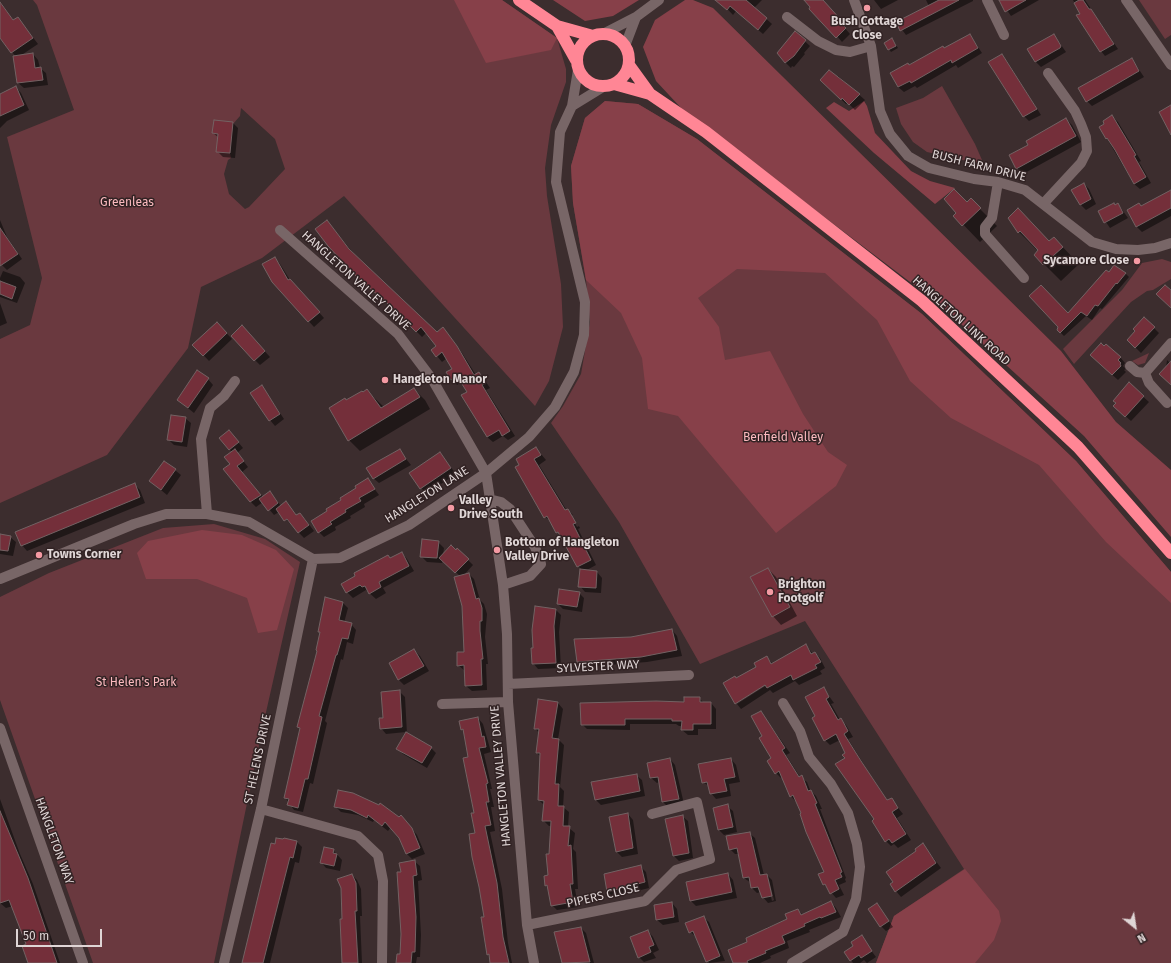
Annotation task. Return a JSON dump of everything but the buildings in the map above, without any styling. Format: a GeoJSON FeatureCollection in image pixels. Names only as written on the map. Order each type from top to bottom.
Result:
{"type":"FeatureCollection","features":[{"type":"Feature","properties":{"kind":"highway"},"geometry":{"type":"LineString","coordinates":[[519,0],[557,26],[598,35],[611,35],[619,40],[625,46],[629,56],[629,65],[623,76],[608,86],[592,84],[583,78],[557,26]]}},
{"type":"Feature","properties":{"kind":"highway"},"geometry":{"type":"LineString","coordinates":[[577,65],[578,50],[584,41],[598,35]]}},
{"type":"Feature","properties":{"kind":"highway","name":"HANGLETON LINK ROAD"},"geometry":{"type":"LineString","coordinates":[[629,65],[650,94],[706,132],[922,301],[1078,447],[1171,554]]}},
{"type":"Feature","properties":{"kind":"highway","name":"HANGLETON LINK ROAD"},"geometry":{"type":"LineString","coordinates":[[608,86],[650,94]]}},
{"type":"Feature","properties":{"kind":"street"},"geometry":{"type":"LineString","coordinates":[[598,35],[636,17],[659,0]]}},
{"type":"Feature","properties":{"kind":"street","name":"BUSH FARM DRIVE"},"geometry":{"type":"LineString","coordinates":[[854,0],[871,46],[880,111],[890,134],[908,156],[929,168],[974,180],[998,182],[1025,190],[1044,203],[1092,242],[1116,249],[1138,250],[1155,248],[1171,243]]}},
{"type":"Feature","properties":{"kind":"street"},"geometry":{"type":"LineString","coordinates":[[987,0],[1004,35]]}},
{"type":"Feature","properties":{"kind":"street"},"geometry":{"type":"LineString","coordinates":[[1126,0],[1171,65]]}},
{"type":"Feature","properties":{"kind":"street"},"geometry":{"type":"LineString","coordinates":[[787,16],[818,42],[836,50],[850,52],[871,46]]}},
{"type":"Feature","properties":{"kind":"street"},"geometry":{"type":"LineString","coordinates":[[625,46],[636,17]]}},
{"type":"Feature","properties":{"kind":"street","name":"HANGLETON LANE"},"geometry":{"type":"LineString","coordinates":[[313,559],[340,558],[409,525],[486,473],[529,437],[555,407],[574,372],[584,335],[585,302],[556,182],[560,132],[572,106],[577,65]]}},
{"type":"Feature","properties":{"kind":"street"},"geometry":{"type":"LineString","coordinates":[[1044,203],[1081,163],[1087,151],[1086,137],[1078,117],[1048,73]]}},
{"type":"Feature","properties":{"kind":"street"},"geometry":{"type":"LineString","coordinates":[[572,106],[608,86]]}},
{"type":"Feature","properties":{"kind":"street"},"geometry":{"type":"LineString","coordinates":[[998,182],[992,218],[985,226],[985,234],[1024,278]]}},
{"type":"Feature","properties":{"kind":"street","name":"HANGLETON VALLEY DRIVE"},"geometry":{"type":"LineString","coordinates":[[280,230],[398,334],[432,379],[486,473],[504,585],[508,702],[527,925],[534,963]]}},
{"type":"Feature","properties":{"kind":"street"},"geometry":{"type":"LineString","coordinates":[[1145,373],[1171,344]]}},
{"type":"Feature","properties":{"kind":"street"},"geometry":{"type":"LineString","coordinates":[[1130,366],[1137,372],[1145,373]]}},
{"type":"Feature","properties":{"kind":"street"},"geometry":{"type":"LineString","coordinates":[[1145,373],[1149,383],[1167,403]]}},
{"type":"Feature","properties":{"kind":"street"},"geometry":{"type":"LineString","coordinates":[[207,514],[201,438],[210,408],[224,396],[235,381]]}},
{"type":"Feature","properties":{"kind":"street"},"geometry":{"type":"LineString","coordinates":[[489,499],[501,502],[510,508],[535,547],[541,564],[530,576],[504,585]]}},
{"type":"Feature","properties":{"kind":"street"},"geometry":{"type":"LineString","coordinates":[[0,578],[134,524],[166,514],[207,514],[249,522],[313,559]]}},
{"type":"Feature","properties":{"kind":"street","name":"ST HELENS DRIVE"},"geometry":{"type":"LineString","coordinates":[[224,963],[261,809],[313,559]]}},
{"type":"Feature","properties":{"kind":"street","name":"SYLVESTER WAY"},"geometry":{"type":"LineString","coordinates":[[508,684],[689,675]]}},
{"type":"Feature","properties":{"kind":"street"},"geometry":{"type":"LineString","coordinates":[[442,704],[508,702]]}},
{"type":"Feature","properties":{"kind":"street"},"geometry":{"type":"LineString","coordinates":[[783,703],[800,731],[809,756],[831,784],[848,813],[857,844],[860,867],[856,899],[843,932],[792,963]]}},
{"type":"Feature","properties":{"kind":"street","name":"HANGLETON WAY"},"geometry":{"type":"LineString","coordinates":[[0,728],[83,963]]}},
{"type":"Feature","properties":{"kind":"street","name":"PIPERS CLOSE"},"geometry":{"type":"LineString","coordinates":[[527,925],[645,901],[676,870],[710,860],[697,802],[652,814]]}},
{"type":"Feature","properties":{"kind":"street"},"geometry":{"type":"LineString","coordinates":[[261,809],[358,836],[378,855],[383,881],[382,963]]}},
{"type":"Feature","properties":{"kind":"green space","name":"Greenleas"},"geometry":{"type":"Polygon","coordinates":[[[33,0],[502,0],[557,38],[566,69],[566,82],[551,125],[545,168],[547,196],[561,284],[563,327],[549,381],[535,406],[344,196],[262,258],[201,287],[188,348],[107,455],[0,503],[0,339],[30,325],[42,278],[7,137],[74,110],[37,5],[33,0]],[[241,108],[240,116],[233,124],[230,153],[231,158],[228,160],[224,174],[229,194],[245,209],[249,207],[285,169],[275,139],[241,108]]]}},
{"type":"Feature","properties":{"kind":"green space"},"geometry":{"type":"Polygon","coordinates":[[[454,0],[502,0],[557,38],[551,50],[486,63],[454,0]]]}},
{"type":"Feature","properties":{"kind":"green space"},"geometry":{"type":"Polygon","coordinates":[[[553,0],[639,0],[613,16],[585,21],[553,0]]]}},
{"type":"Feature","properties":{"kind":"green space"},"geometry":{"type":"Polygon","coordinates":[[[685,0],[693,0],[713,8],[1061,351],[1116,422],[1171,470],[1171,537],[1084,436],[939,304],[682,109],[656,81],[643,47],[655,20],[685,0]]]}},
{"type":"Feature","properties":{"kind":"green space"},"geometry":{"type":"Polygon","coordinates":[[[1139,0],[1171,0],[1171,35],[1165,39],[1139,0]]]}},
{"type":"Feature","properties":{"kind":"green space"},"geometry":{"type":"Polygon","coordinates":[[[942,86],[975,144],[982,160],[976,163],[927,152],[913,142],[901,124],[896,108],[923,98],[942,86]]]}},
{"type":"Feature","properties":{"kind":"green space","name":"Benfield Valley"},"geometry":{"type":"Polygon","coordinates":[[[605,101],[638,104],[697,139],[922,314],[1076,461],[1171,572],[1171,963],[876,963],[894,916],[964,869],[805,621],[700,664],[619,522],[551,423],[563,406],[581,374],[590,322],[586,280],[573,203],[571,166],[585,118],[605,101]]]}},
{"type":"Feature","properties":{"kind":"green space"},"geometry":{"type":"Polygon","coordinates":[[[605,101],[638,104],[697,139],[922,314],[1076,461],[1171,572],[1171,603],[1106,542],[1039,465],[951,418],[910,381],[877,320],[825,273],[737,269],[698,298],[719,327],[725,360],[770,351],[803,414],[828,452],[847,465],[836,486],[776,533],[678,416],[648,409],[642,358],[621,313],[586,280],[573,203],[571,166],[585,118],[605,101]]]}},
{"type":"Feature","properties":{"kind":"green space"},"geometry":{"type":"Polygon","coordinates":[[[864,101],[867,106],[875,133],[911,171],[930,181],[955,188],[935,204],[874,153],[826,108],[834,102],[849,111],[864,101]]]}},
{"type":"Feature","properties":{"kind":"green space"},"geometry":{"type":"Polygon","coordinates":[[[1162,259],[1171,262],[1171,279],[1153,290],[1147,291],[1131,302],[1074,364],[1063,349],[1122,290],[1142,263],[1162,259]]]}},
{"type":"Feature","properties":{"kind":"green space"},"geometry":{"type":"Polygon","coordinates":[[[1149,353],[1145,363],[1138,365],[1132,361],[1149,353]]]}},
{"type":"Feature","properties":{"kind":"green space","name":"St Helen's Park"},"geometry":{"type":"Polygon","coordinates":[[[214,524],[265,539],[300,562],[264,721],[214,963],[93,963],[0,700],[0,597],[49,573],[163,528],[214,524]]]}},
{"type":"Feature","properties":{"kind":"green space"},"geometry":{"type":"Polygon","coordinates":[[[202,530],[242,535],[276,550],[294,569],[277,630],[258,633],[247,598],[197,579],[146,579],[137,553],[148,541],[202,530]]]}},
{"type":"Feature","properties":{"kind":"green space"},"geometry":{"type":"Polygon","coordinates":[[[965,869],[999,911],[1001,921],[994,940],[975,963],[876,963],[894,916],[965,869]]]}},
{"type":"Feature","properties":{"kind":"place","name":"Bush Cottage Close"},"geometry":{"type":"Point","coordinates":[867,8]}},
{"type":"Feature","properties":{"kind":"place","name":"Sycamore Close"},"geometry":{"type":"Point","coordinates":[1137,261]}},
{"type":"Feature","properties":{"kind":"place","name":"Hangleton Manor"},"geometry":{"type":"Point","coordinates":[385,380]}},
{"type":"Feature","properties":{"kind":"place","name":"Valley Drive South"},"geometry":{"type":"Point","coordinates":[451,508]}},
{"type":"Feature","properties":{"kind":"place","name":"Bottom of Hangleton Valley Drive"},"geometry":{"type":"Point","coordinates":[497,550]}},
{"type":"Feature","properties":{"kind":"place","name":"Towns Corner"},"geometry":{"type":"Point","coordinates":[39,555]}},
{"type":"Feature","properties":{"kind":"place","name":"Brighton Footgolf"},"geometry":{"type":"Point","coordinates":[770,592]}}]}
